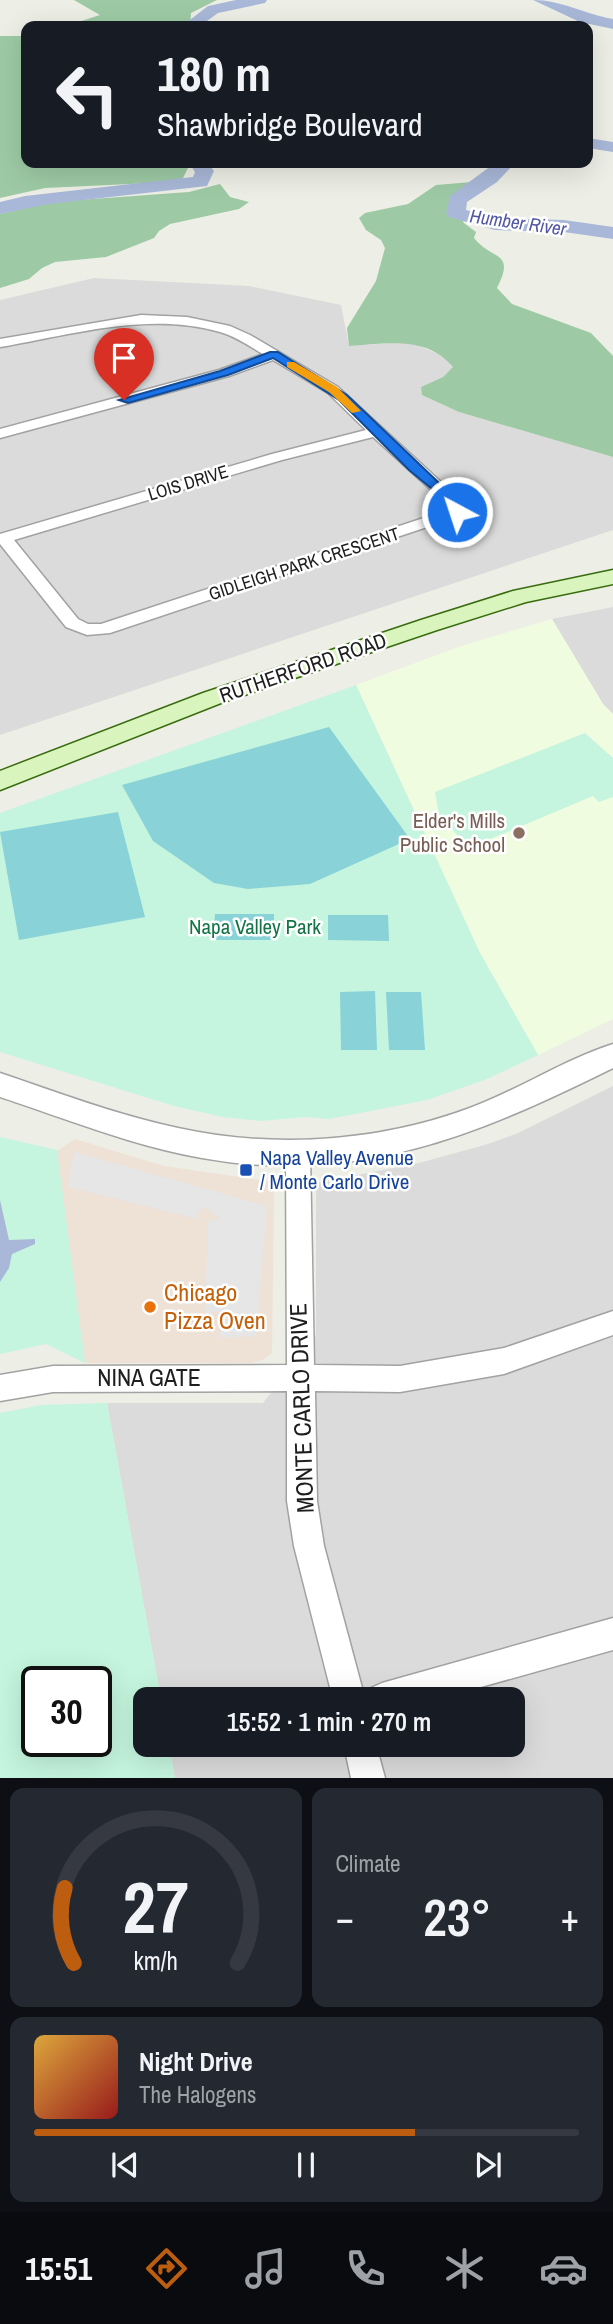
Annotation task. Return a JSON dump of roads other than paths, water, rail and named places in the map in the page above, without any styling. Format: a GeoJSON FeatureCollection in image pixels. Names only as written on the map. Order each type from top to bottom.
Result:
{"type":"FeatureCollection","features":[{"type":"Feature","properties":{"kind":"main road","name":"RUTHERFORD ROAD"},"geometry":{"type":"LineString","coordinates":[[0,781],[212,698],[441,621],[521,596],[613,577]]}},
{"type":"Feature","properties":{"kind":"street","name":"GIDLEIGH PARK CRESCENT"},"geometry":{"type":"LineString","coordinates":[[0,343],[111,322],[169,319],[225,329],[333,390],[448,496],[455,504],[457,512],[104,629],[81,629],[72,623],[2,539]]}},
{"type":"Feature","properties":{"kind":"street"},"geometry":{"type":"LineString","coordinates":[[0,435],[224,373],[274,355]]}},
{"type":"Feature","properties":{"kind":"street","name":"LOIS DRIVE"},"geometry":{"type":"LineString","coordinates":[[2,539],[277,457],[376,432]]}},
{"type":"Feature","properties":{"kind":"street"},"geometry":{"type":"LineString","coordinates":[[0,1085],[178,1140],[230,1149],[298,1153],[391,1141],[458,1124],[503,1107],[613,1055]]}},
{"type":"Feature","properties":{"kind":"street","name":"MONTE CARLO DRIVE"},"geometry":{"type":"LineString","coordinates":[[298,1153],[302,1501],[309,1546],[345,1687]]}},
{"type":"Feature","properties":{"kind":"street","name":"NINA GATE"},"geometry":{"type":"LineString","coordinates":[[0,1388],[53,1379],[400,1379],[491,1363],[613,1323]]}},
{"type":"Feature","properties":{"kind":"street"},"geometry":{"type":"LineString","coordinates":[[424,1687],[613,1633]]}},
{"type":"Feature","properties":{"kind":"street"},"geometry":{"type":"LineString","coordinates":[[363,1757],[368,1778]]}},
{"type":"Feature","properties":{"kind":"waterway","name":"Humber River"},"geometry":{"type":"LineString","coordinates":[[197,21],[213,9],[260,0]]}},
{"type":"Feature","properties":{"kind":"waterway","name":"Humber River"},"geometry":{"type":"LineString","coordinates":[[540,0],[585,19],[613,24]]}},
{"type":"Feature","properties":{"kind":"waterway","name":"Humber River"},"geometry":{"type":"LineString","coordinates":[[593,144],[613,147]]}},
{"type":"Feature","properties":{"kind":"waterway","name":"Humber River"},"geometry":{"type":"LineString","coordinates":[[0,208],[49,198],[200,182],[205,171],[202,168]]}},
{"type":"Feature","properties":{"kind":"waterway","name":"Humber River"},"geometry":{"type":"LineString","coordinates":[[501,168],[457,200],[456,213],[495,224],[551,225],[613,233]]}},
{"type":"Feature","properties":{"kind":"place","name":"Elder's Mills Public School"},"geometry":{"type":"Point","coordinates":[519,833]}},
{"type":"Feature","properties":{"kind":"place","name":"Napa Valley Avenue / Monte Carlo Drive"},"geometry":{"type":"Point","coordinates":[246,1170]}},
{"type":"Feature","properties":{"kind":"place","name":"Chicago Pizza Oven"},"geometry":{"type":"Point","coordinates":[150,1307]}},
{"type":"Feature","properties":{"kind":"park label","name":"Napa Valley Park"},"geometry":{"type":"Point","coordinates":[255,927]}}]}
